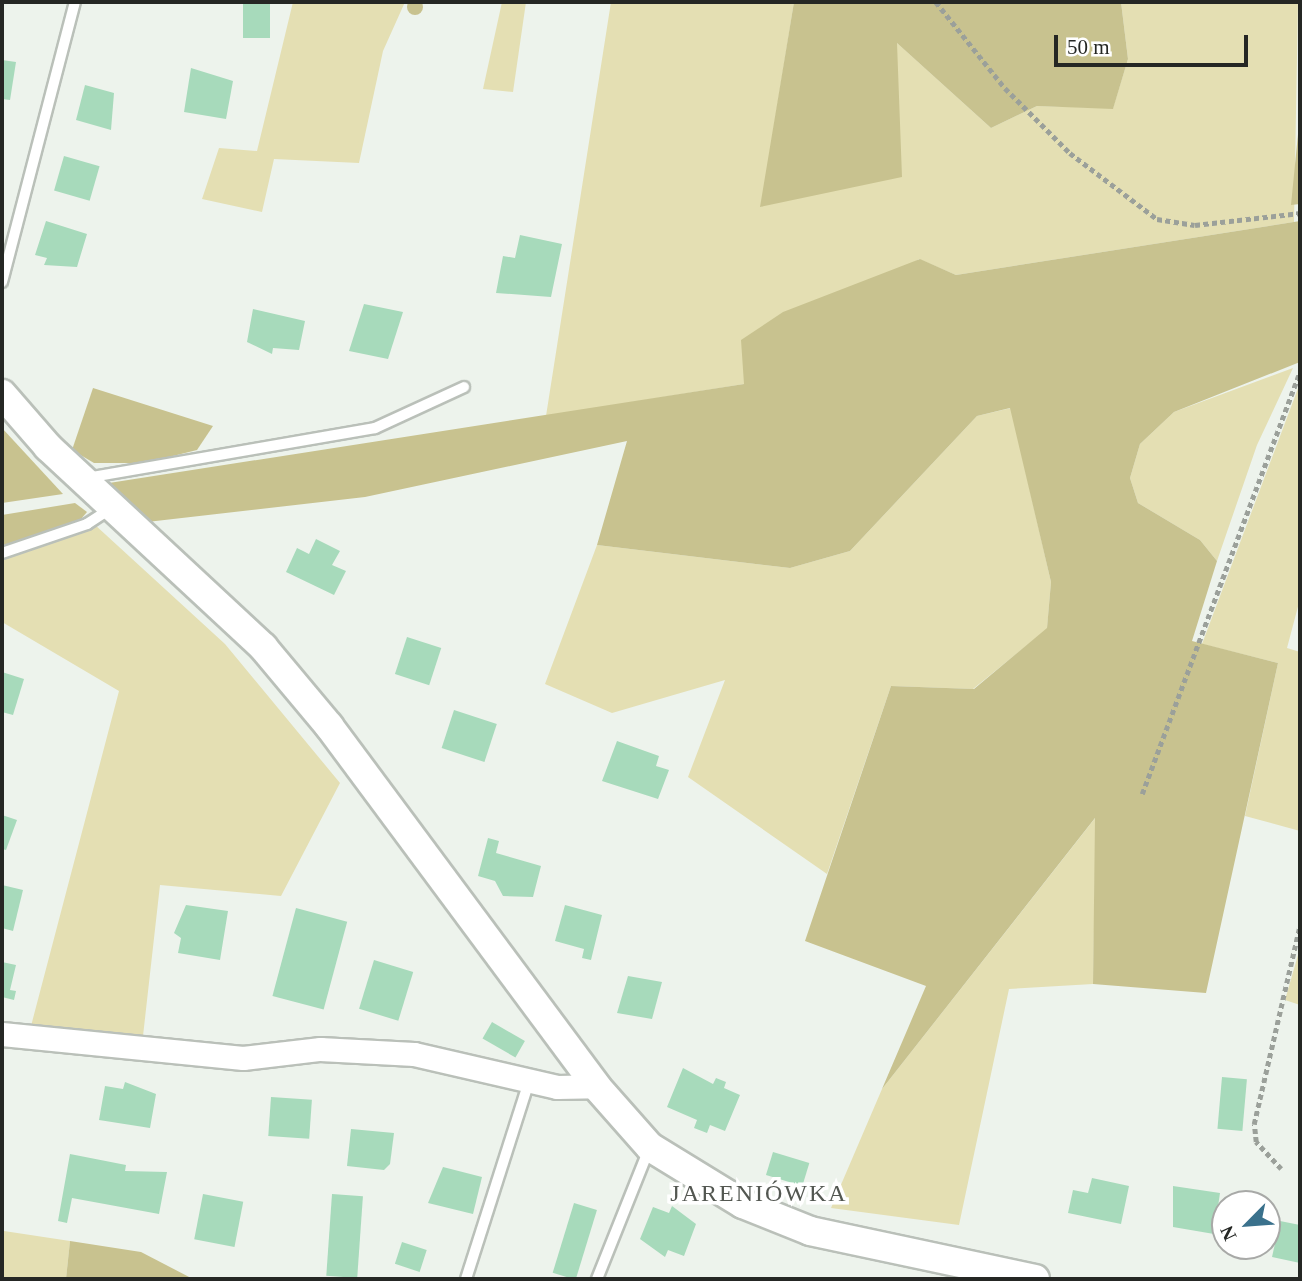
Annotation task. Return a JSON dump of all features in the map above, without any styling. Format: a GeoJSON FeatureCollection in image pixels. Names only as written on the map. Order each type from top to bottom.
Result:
{"type":"FeatureCollection","features":[{"type":"Feature","properties":{"kind":"street"},"geometry":{"type":"LineString","coordinates":[[2,394],[83,478],[263,647],[329,726],[596,1086],[650,1147],[732,1198],[810,1231],[1035,1279]]}},
{"type":"Feature","properties":{"kind":"street"},"geometry":{"type":"LineString","coordinates":[[2,1034],[243,1058],[320,1049],[414,1054],[529,1081],[596,1086]]}},
{"type":"Feature","properties":{"kind":"lane"},"geometry":{"type":"LineString","coordinates":[[2,282],[75,2]]}},
{"type":"Feature","properties":{"kind":"lane"},"geometry":{"type":"LineString","coordinates":[[83,478],[375,428],[464,387]]}},
{"type":"Feature","properties":{"kind":"lane"},"geometry":{"type":"LineString","coordinates":[[2,553],[87,524],[114,507]]}},
{"type":"Feature","properties":{"kind":"lane"},"geometry":{"type":"LineString","coordinates":[[467,1279],[529,1081]]}},
{"type":"Feature","properties":{"kind":"lane"},"geometry":{"type":"LineString","coordinates":[[597,1279],[650,1147]]}},
{"type":"Feature","properties":{"kind":"path"},"geometry":{"type":"LineString","coordinates":[[936,2],[1005,88],[1070,153],[1157,219],[1195,225],[1300,214]]}},
{"type":"Feature","properties":{"kind":"path"},"geometry":{"type":"LineString","coordinates":[[1142,794],[1300,372]]}},
{"type":"Feature","properties":{"kind":"path"},"geometry":{"type":"LineString","coordinates":[[1281,1169],[1256,1142],[1254,1124],[1300,925]]}},
{"type":"Feature","properties":{"kind":"shaded area"},"geometry":{"type":"Polygon","coordinates":[[[412,-1],[418,-1],[423,7],[421,13],[412,15],[407,10],[407,4],[412,-1]]]}},
{"type":"Feature","properties":{"kind":"shaded area"},"geometry":{"type":"Polygon","coordinates":[[[293,2],[405,2],[383,51],[359,163],[274,159],[262,212],[202,199],[219,148],[257,151],[293,2]]]}},
{"type":"Feature","properties":{"kind":"shaded area"},"geometry":{"type":"Polygon","coordinates":[[[502,2],[526,2],[513,92],[483,89],[502,2]]]}},
{"type":"Feature","properties":{"kind":"shaded area"},"geometry":{"type":"Polygon","coordinates":[[[611,2],[794,2],[761,207],[896,42],[991,128],[1037,106],[1113,108],[1128,59],[1121,2],[1298,2],[1294,222],[956,275],[919,259],[744,384],[546,416],[611,2]]]}},
{"type":"Feature","properties":{"kind":"shaded area"},"geometry":{"type":"Polygon","coordinates":[[[794,2],[1121,2],[1128,59],[1113,109],[1037,106],[991,128],[897,43],[902,177],[760,207],[794,2]]]}},
{"type":"Feature","properties":{"kind":"shaded area"},"geometry":{"type":"Polygon","coordinates":[[[1300,114],[1300,204],[1291,205],[1300,114]]]}},
{"type":"Feature","properties":{"kind":"shaded area"},"geometry":{"type":"Polygon","coordinates":[[[1300,221],[1300,362],[1174,412],[1140,444],[1130,478],[1138,503],[1200,540],[1217,561],[1192,641],[1278,663],[1206,993],[1093,984],[1095,818],[882,1089],[926,986],[805,941],[891,686],[974,689],[1047,628],[1051,582],[1010,408],[977,416],[850,551],[790,568],[597,545],[627,441],[365,497],[147,522],[109,483],[744,384],[741,340],[783,312],[920,259],[956,275],[1300,221]]]}},
{"type":"Feature","properties":{"kind":"shaded area"},"geometry":{"type":"Polygon","coordinates":[[[1293,368],[1257,445],[1217,561],[1200,540],[1138,503],[1130,478],[1140,444],[1174,412],[1293,368]]]}},
{"type":"Feature","properties":{"kind":"shaded area"},"geometry":{"type":"Polygon","coordinates":[[[1300,383],[1300,599],[1287,648],[1300,652],[1300,831],[1245,816],[1278,663],[1202,644],[1300,383]]]}},
{"type":"Feature","properties":{"kind":"shaded area"},"geometry":{"type":"Polygon","coordinates":[[[93,388],[213,426],[197,450],[145,463],[94,463],[72,450],[93,388]]]}},
{"type":"Feature","properties":{"kind":"shaded area"},"geometry":{"type":"Polygon","coordinates":[[[1011,408],[1051,582],[1047,629],[973,689],[891,686],[827,874],[688,777],[725,680],[612,713],[545,684],[597,545],[790,568],[850,551],[977,416],[1011,408]]]}},
{"type":"Feature","properties":{"kind":"shaded area"},"geometry":{"type":"Polygon","coordinates":[[[2,428],[63,494],[2,503],[2,428]]]}},
{"type":"Feature","properties":{"kind":"shaded area"},"geometry":{"type":"Polygon","coordinates":[[[75,503],[87,512],[81,519],[2,547],[2,515],[75,503]]]}},
{"type":"Feature","properties":{"kind":"shaded area"},"geometry":{"type":"Polygon","coordinates":[[[94,524],[225,644],[340,783],[281,896],[160,885],[143,1036],[31,1026],[119,691],[2,622],[2,560],[94,524]]]}},
{"type":"Feature","properties":{"kind":"shaded area"},"geometry":{"type":"Polygon","coordinates":[[[1096,817],[1093,984],[1009,989],[959,1225],[831,1208],[882,1089],[1096,817]]]}},
{"type":"Feature","properties":{"kind":"shaded area"},"geometry":{"type":"Polygon","coordinates":[[[1300,948],[1300,1005],[1285,1000],[1300,948]]]}},
{"type":"Feature","properties":{"kind":"shaded area"},"geometry":{"type":"Polygon","coordinates":[[[4,1231],[70,1241],[66,1279],[2,1279],[4,1231]]]}},
{"type":"Feature","properties":{"kind":"shaded area"},"geometry":{"type":"Polygon","coordinates":[[[70,1241],[141,1252],[193,1279],[66,1279],[70,1241]]]}},
{"type":"Feature","properties":{"kind":"building"},"geometry":{"type":"Polygon","coordinates":[[[243,2],[270,2],[270,38],[243,38],[243,2]]]}},
{"type":"Feature","properties":{"kind":"building"},"geometry":{"type":"Polygon","coordinates":[[[2,60],[16,62],[10,100],[2,99],[2,60]]]}},
{"type":"Feature","properties":{"kind":"building"},"geometry":{"type":"Polygon","coordinates":[[[191,68],[233,81],[226,119],[184,112],[191,68]]]}},
{"type":"Feature","properties":{"kind":"building"},"geometry":{"type":"Polygon","coordinates":[[[85,85],[114,93],[111,130],[76,120],[85,85]]]}},
{"type":"Feature","properties":{"kind":"building"},"geometry":{"type":"Polygon","coordinates":[[[64,156],[100,166],[90,201],[54,191],[64,156]]]}},
{"type":"Feature","properties":{"kind":"building"},"geometry":{"type":"Polygon","coordinates":[[[46,221],[87,234],[77,267],[44,265],[47,258],[35,255],[46,221]]]}},
{"type":"Feature","properties":{"kind":"building"},"geometry":{"type":"Polygon","coordinates":[[[520,235],[562,244],[551,297],[496,293],[503,256],[515,258],[520,235]]]}},
{"type":"Feature","properties":{"kind":"building"},"geometry":{"type":"Polygon","coordinates":[[[364,304],[403,312],[388,359],[349,351],[364,304]]]}},
{"type":"Feature","properties":{"kind":"building"},"geometry":{"type":"Polygon","coordinates":[[[253,309],[305,321],[299,350],[273,348],[272,354],[247,342],[253,309]]]}},
{"type":"Feature","properties":{"kind":"building"},"geometry":{"type":"Polygon","coordinates":[[[316,539],[340,551],[332,565],[346,571],[334,595],[286,572],[297,548],[309,554],[316,539]]]}},
{"type":"Feature","properties":{"kind":"building"},"geometry":{"type":"Polygon","coordinates":[[[407,637],[441,648],[429,685],[395,674],[407,637]]]}},
{"type":"Feature","properties":{"kind":"building"},"geometry":{"type":"Polygon","coordinates":[[[2,672],[24,679],[13,715],[2,712],[2,672]]]}},
{"type":"Feature","properties":{"kind":"building"},"geometry":{"type":"Polygon","coordinates":[[[454,710],[497,724],[484,762],[442,748],[454,710]]]}},
{"type":"Feature","properties":{"kind":"building"},"geometry":{"type":"Polygon","coordinates":[[[617,741],[659,756],[656,766],[669,770],[658,799],[602,781],[617,741]]]}},
{"type":"Feature","properties":{"kind":"building"},"geometry":{"type":"Polygon","coordinates":[[[2,815],[17,820],[6,850],[2,849],[2,815]]]}},
{"type":"Feature","properties":{"kind":"building"},"geometry":{"type":"Polygon","coordinates":[[[488,838],[499,841],[496,853],[541,866],[533,897],[503,896],[495,881],[478,876],[488,838]]]}},
{"type":"Feature","properties":{"kind":"building"},"geometry":{"type":"Polygon","coordinates":[[[2,885],[23,890],[13,931],[2,928],[2,885]]]}},
{"type":"Feature","properties":{"kind":"building"},"geometry":{"type":"Polygon","coordinates":[[[186,905],[228,911],[220,960],[178,953],[181,938],[174,933],[186,905]]]}},
{"type":"Feature","properties":{"kind":"building"},"geometry":{"type":"Polygon","coordinates":[[[565,905],[602,915],[591,960],[582,958],[584,949],[555,941],[565,905]]]}},
{"type":"Feature","properties":{"kind":"building"},"geometry":{"type":"Polygon","coordinates":[[[296,908],[347,922],[324,1010],[272,996],[296,908]]]}},
{"type":"Feature","properties":{"kind":"building"},"geometry":{"type":"Polygon","coordinates":[[[374,960],[413,972],[398,1021],[359,1009],[374,960]]]}},
{"type":"Feature","properties":{"kind":"building"},"geometry":{"type":"Polygon","coordinates":[[[2,962],[16,965],[10,990],[16,991],[14,1000],[2,997],[2,962]]]}},
{"type":"Feature","properties":{"kind":"building"},"geometry":{"type":"Polygon","coordinates":[[[628,976],[662,982],[652,1019],[617,1013],[628,976]]]}},
{"type":"Feature","properties":{"kind":"building"},"geometry":{"type":"Polygon","coordinates":[[[492,1022],[525,1041],[515,1057],[483,1038],[492,1022]]]}},
{"type":"Feature","properties":{"kind":"building"},"geometry":{"type":"Polygon","coordinates":[[[683,1068],[713,1084],[716,1078],[726,1082],[724,1088],[740,1095],[725,1131],[710,1125],[707,1133],[694,1128],[697,1120],[667,1107],[683,1068]]]}},
{"type":"Feature","properties":{"kind":"building"},"geometry":{"type":"Polygon","coordinates":[[[1222,1077],[1247,1079],[1242,1131],[1217,1129],[1222,1077]]]}},
{"type":"Feature","properties":{"kind":"building"},"geometry":{"type":"Polygon","coordinates":[[[125,1082],[156,1094],[150,1128],[99,1120],[105,1086],[123,1089],[125,1082]]]}},
{"type":"Feature","properties":{"kind":"building"},"geometry":{"type":"Polygon","coordinates":[[[271,1097],[312,1100],[309,1139],[268,1136],[271,1097]]]}},
{"type":"Feature","properties":{"kind":"building"},"geometry":{"type":"Polygon","coordinates":[[[351,1129],[394,1133],[390,1164],[384,1170],[347,1166],[351,1129]]]}},
{"type":"Feature","properties":{"kind":"building"},"geometry":{"type":"Polygon","coordinates":[[[773,1152],[809,1163],[802,1186],[766,1175],[773,1152]]]}},
{"type":"Feature","properties":{"kind":"building"},"geometry":{"type":"Polygon","coordinates":[[[70,1154],[126,1165],[125,1171],[167,1172],[159,1214],[72,1198],[67,1223],[58,1221],[70,1154]]]}},
{"type":"Feature","properties":{"kind":"building"},"geometry":{"type":"Polygon","coordinates":[[[443,1167],[482,1177],[473,1214],[428,1203],[443,1167]]]}},
{"type":"Feature","properties":{"kind":"building"},"geometry":{"type":"Polygon","coordinates":[[[1092,1178],[1129,1186],[1121,1224],[1068,1213],[1073,1190],[1088,1193],[1092,1178]]]}},
{"type":"Feature","properties":{"kind":"building"},"geometry":{"type":"Polygon","coordinates":[[[1173,1186],[1211,1192],[1211,1233],[1173,1227],[1173,1186]]]}},
{"type":"Feature","properties":{"kind":"building"},"geometry":{"type":"Polygon","coordinates":[[[203,1194],[243,1202],[234,1247],[194,1239],[203,1194]]]}},
{"type":"Feature","properties":{"kind":"building"},"geometry":{"type":"Polygon","coordinates":[[[332,1194],[363,1196],[357,1278],[326,1276],[332,1194]]]}},
{"type":"Feature","properties":{"kind":"building"},"geometry":{"type":"Polygon","coordinates":[[[574,1203],[597,1210],[576,1279],[553,1273],[574,1203]]]}},
{"type":"Feature","properties":{"kind":"building"},"geometry":{"type":"Polygon","coordinates":[[[672,1206],[696,1224],[684,1256],[668,1250],[665,1257],[640,1239],[653,1207],[669,1213],[672,1206]]]}},
{"type":"Feature","properties":{"kind":"building"},"geometry":{"type":"Polygon","coordinates":[[[1281,1221],[1300,1225],[1300,1263],[1281,1259],[1281,1221]]]}},
{"type":"Feature","properties":{"kind":"building"},"geometry":{"type":"Polygon","coordinates":[[[402,1242],[427,1250],[420,1272],[395,1264],[402,1242]]]}},
{"type":"Feature","properties":{"kind":"district","name":"JARENIÓWKA"},"geometry":{"type":"Point","coordinates":[759,1194]}}]}
